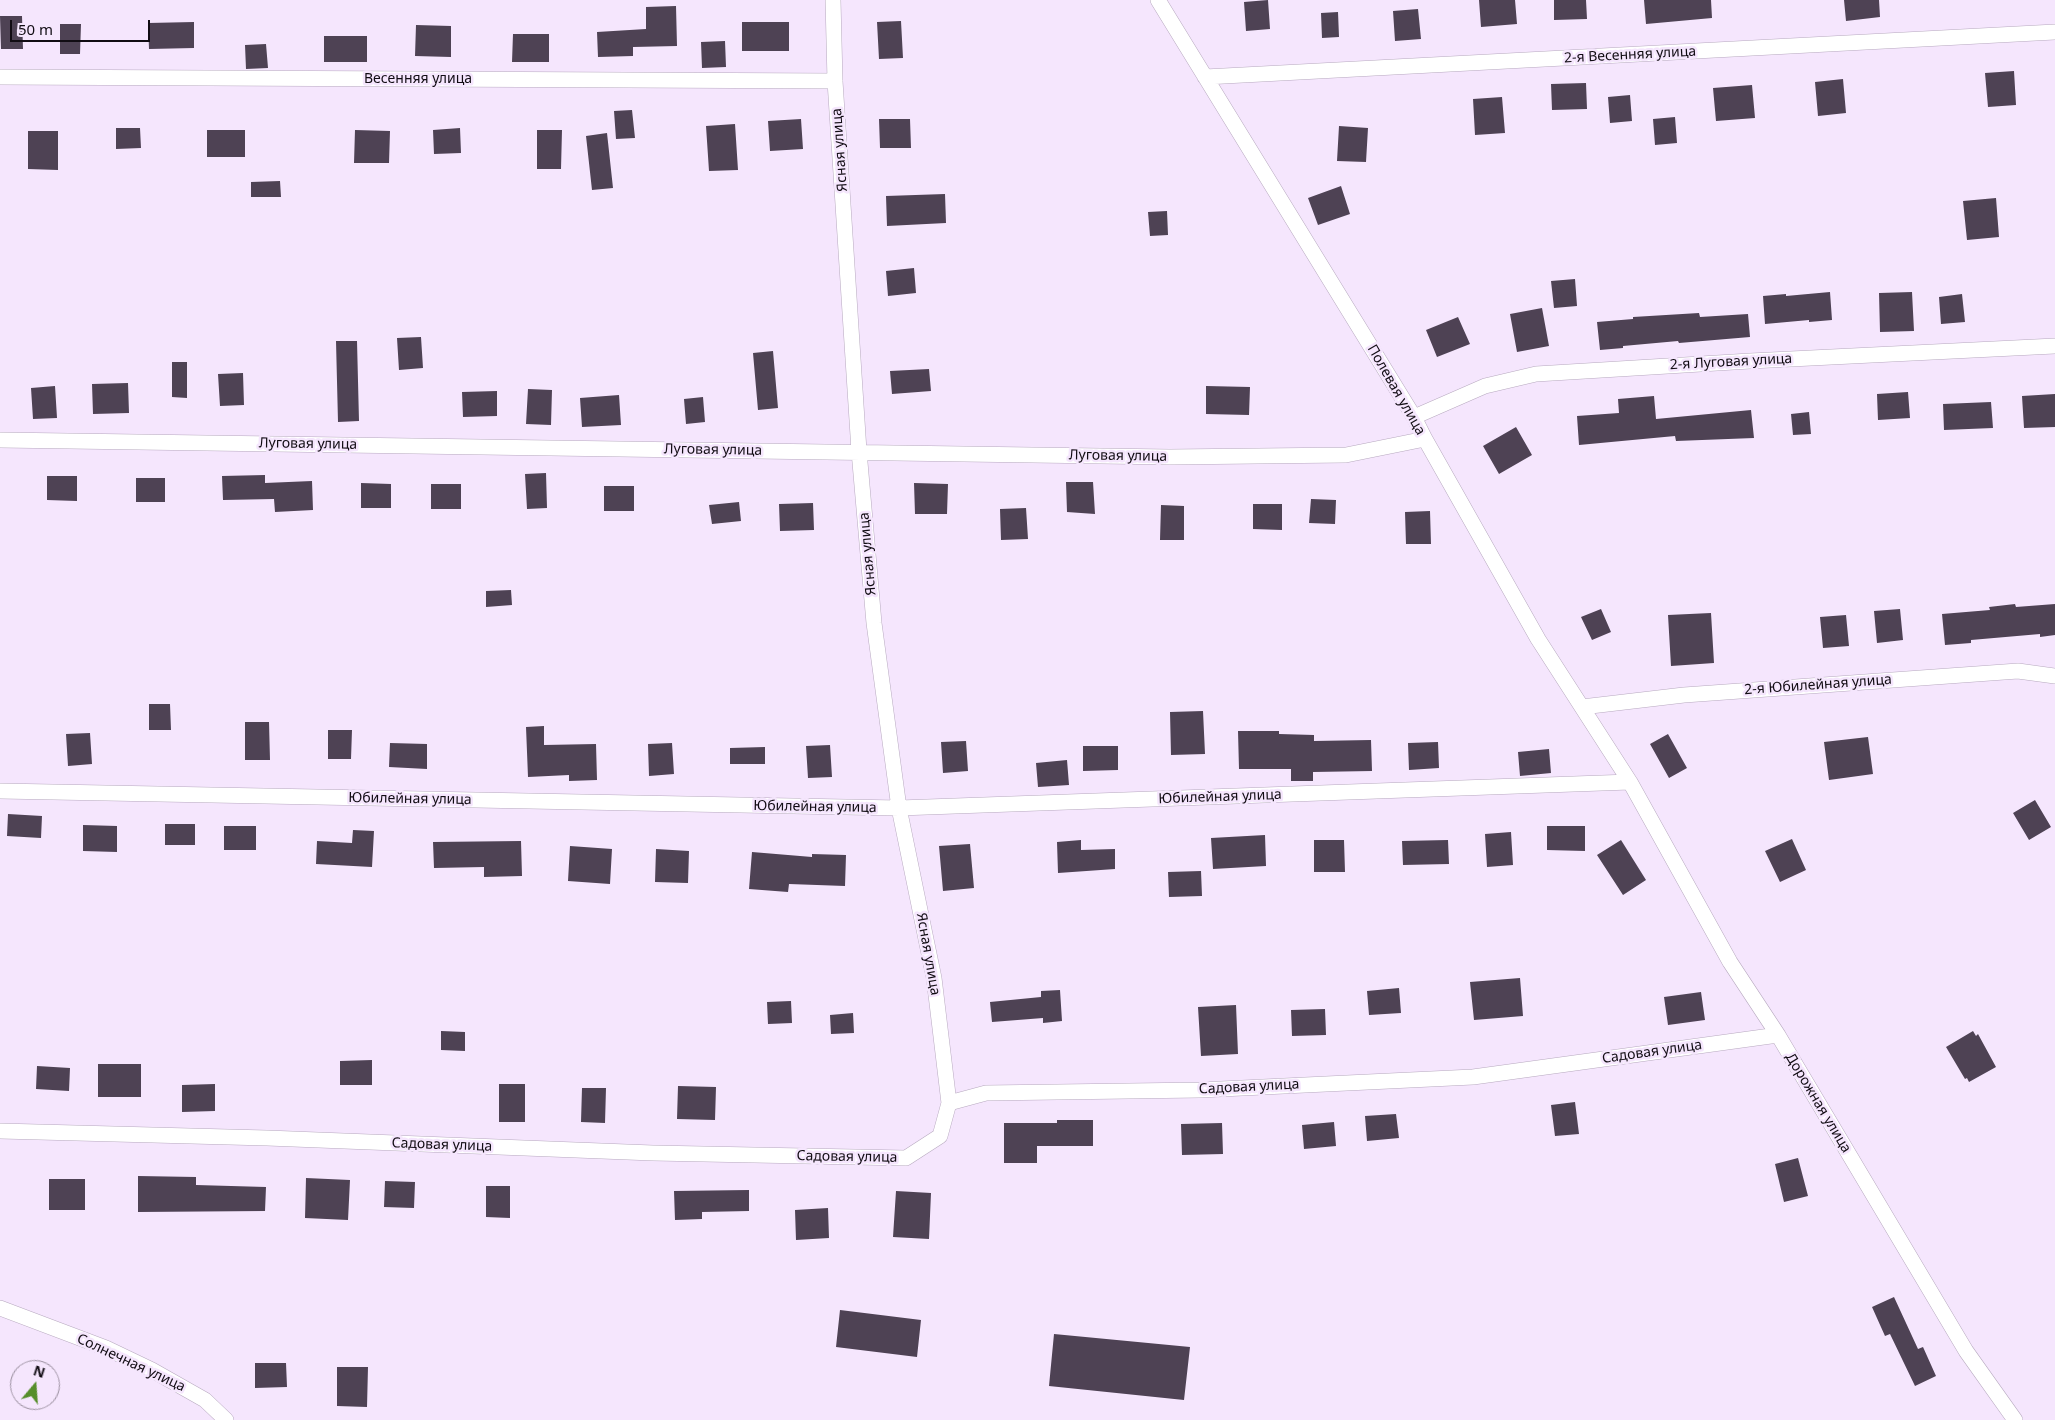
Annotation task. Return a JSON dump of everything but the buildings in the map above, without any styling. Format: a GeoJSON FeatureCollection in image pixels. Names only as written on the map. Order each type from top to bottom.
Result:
{"type":"FeatureCollection","features":[{"type":"Feature","properties":{"kind":"street","name":"Ясная улица"},"geometry":{"type":"LineString","coordinates":[[833,0],[835,81],[859,451],[874,623],[899,808],[934,978],[949,1103]]}},
{"type":"Feature","properties":{"kind":"street","name":"Полевая улица"},"geometry":{"type":"LineString","coordinates":[[1158,0],[1414,416],[1425,439],[1538,639],[1630,782]]}},
{"type":"Feature","properties":{"kind":"street","name":"2-я Весенняя улица"},"geometry":{"type":"LineString","coordinates":[[1205,77],[2055,32]]}},
{"type":"Feature","properties":{"kind":"street","name":"Весенняя улица"},"geometry":{"type":"LineString","coordinates":[[0,77],[835,81]]}},
{"type":"Feature","properties":{"kind":"street","name":"2-я Луговая улица"},"geometry":{"type":"LineString","coordinates":[[1414,416],[1485,386],[1536,374],[1740,361],[2055,346]]}},
{"type":"Feature","properties":{"kind":"street","name":"Луговая улица"},"geometry":{"type":"LineString","coordinates":[[0,440],[1170,457],[1346,455],[1425,439]]}},
{"type":"Feature","properties":{"kind":"street","name":"2-я Юбилейная улица"},"geometry":{"type":"LineString","coordinates":[[1582,707],[1684,695],[2018,670],[2055,676]]}},
{"type":"Feature","properties":{"kind":"street","name":"Юбилейная улица"},"geometry":{"type":"LineString","coordinates":[[0,790],[899,808],[1630,782]]}},
{"type":"Feature","properties":{"kind":"street","name":"Дорожная улица"},"geometry":{"type":"LineString","coordinates":[[1630,782],[1730,962],[1778,1035],[1966,1351],[2015,1420]]}},
{"type":"Feature","properties":{"kind":"street","name":"Садовая улица"},"geometry":{"type":"LineString","coordinates":[[0,1131],[267,1138],[653,1154],[906,1158],[940,1136],[949,1103],[986,1094],[1200,1090],[1473,1077],[1778,1035]]}},
{"type":"Feature","properties":{"kind":"street","name":"Солнечная улица"},"geometry":{"type":"LineString","coordinates":[[0,1308],[106,1348],[152,1370],[206,1400],[226,1420]]}}]}
